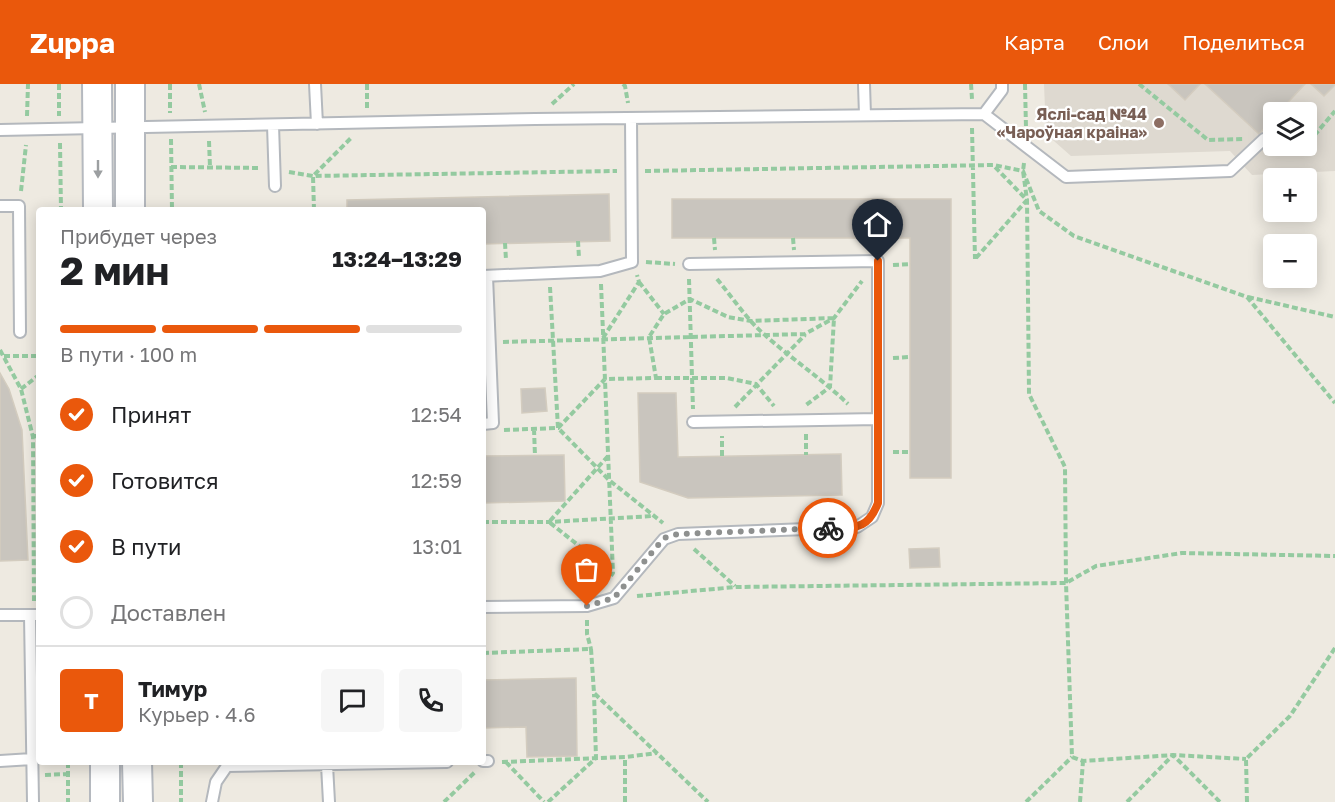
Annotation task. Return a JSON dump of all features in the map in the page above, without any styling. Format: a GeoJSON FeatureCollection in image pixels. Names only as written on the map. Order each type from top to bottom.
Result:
{"type":"FeatureCollection","features":[{"type":"Feature","properties":{"kind":"main road"},"geometry":{"type":"LineString","coordinates":[[97,84],[98,207]]}},
{"type":"Feature","properties":{"kind":"main road"},"geometry":{"type":"LineString","coordinates":[[130,84],[130,207]]}},
{"type":"Feature","properties":{"kind":"main road"},"geometry":{"type":"LineString","coordinates":[[105,765],[105,802]]}},
{"type":"Feature","properties":{"kind":"main road"},"geometry":{"type":"LineString","coordinates":[[137,765],[138,802]]}},
{"type":"Feature","properties":{"kind":"lane"},"geometry":{"type":"LineString","coordinates":[[315,84],[317,124]]}},
{"type":"Feature","properties":{"kind":"lane"},"geometry":{"type":"LineString","coordinates":[[864,84],[865,114]]}},
{"type":"Feature","properties":{"kind":"lane"},"geometry":{"type":"LineString","coordinates":[[978,114],[1002,90],[1002,84]]}},
{"type":"Feature","properties":{"kind":"lane"},"geometry":{"type":"LineString","coordinates":[[0,130],[865,114],[978,114],[1026,146],[1066,177],[1230,171],[1263,140]]}},
{"type":"Feature","properties":{"kind":"lane"},"geometry":{"type":"LineString","coordinates":[[486,276],[600,272],[632,262],[631,118]]}},
{"type":"Feature","properties":{"kind":"lane"},"geometry":{"type":"LineString","coordinates":[[273,125],[275,186]]}},
{"type":"Feature","properties":{"kind":"lane"},"geometry":{"type":"LineString","coordinates":[[0,206],[19,206],[20,332]]}},
{"type":"Feature","properties":{"kind":"lane"},"geometry":{"type":"LineString","coordinates":[[486,607],[587,606],[614,598],[664,538],[678,534],[857,527],[873,517],[878,503],[878,261],[689,264]]}},
{"type":"Feature","properties":{"kind":"lane"},"geometry":{"type":"LineString","coordinates":[[486,289],[493,423],[486,423]]}},
{"type":"Feature","properties":{"kind":"lane"},"geometry":{"type":"LineString","coordinates":[[693,422],[878,419]]}},
{"type":"Feature","properties":{"kind":"lane"},"geometry":{"type":"LineString","coordinates":[[0,615],[34,615],[33,802]]}},
{"type":"Feature","properties":{"kind":"lane"},"geometry":{"type":"LineString","coordinates":[[0,760],[32,759]]}},
{"type":"Feature","properties":{"kind":"lane"},"geometry":{"type":"LineString","coordinates":[[212,802],[216,782],[226,765]]}},
{"type":"Feature","properties":{"kind":"lane"},"geometry":{"type":"LineString","coordinates":[[327,765],[329,802]]}},
{"type":"Feature","properties":{"kind":"path"},"geometry":{"type":"LineString","coordinates":[[19,206],[27,129],[28,84]]}},
{"type":"Feature","properties":{"kind":"path"},"geometry":{"type":"LineString","coordinates":[[59,84],[59,121]]}},
{"type":"Feature","properties":{"kind":"path"},"geometry":{"type":"LineString","coordinates":[[170,84],[170,120]]}},
{"type":"Feature","properties":{"kind":"path"},"geometry":{"type":"LineString","coordinates":[[971,84],[978,114],[973,166],[975,259],[1027,200]]}},
{"type":"Feature","properties":{"kind":"path"},"geometry":{"type":"LineString","coordinates":[[1025,84],[1026,146],[1023,171],[1027,200],[1029,394],[1065,467],[1072,757],[1026,802]]}},
{"type":"Feature","properties":{"kind":"path"},"geometry":{"type":"LineString","coordinates":[[1139,84],[1208,140],[1263,139]]}},
{"type":"Feature","properties":{"kind":"path"},"geometry":{"type":"LineString","coordinates":[[1317,132],[1335,111]]}},
{"type":"Feature","properties":{"kind":"path"},"geometry":{"type":"LineString","coordinates":[[171,138],[172,207]]}},
{"type":"Feature","properties":{"kind":"path"},"geometry":{"type":"LineString","coordinates":[[60,139],[61,207]]}},
{"type":"Feature","properties":{"kind":"path"},"geometry":{"type":"LineString","coordinates":[[171,167],[250,166],[313,176],[994,165],[1023,171]]}},
{"type":"Feature","properties":{"kind":"path"},"geometry":{"type":"LineString","coordinates":[[994,165],[1027,200]]}},
{"type":"Feature","properties":{"kind":"path"},"geometry":{"type":"LineString","coordinates":[[1023,171],[1039,211],[1074,236],[1247,297],[1335,317]]}},
{"type":"Feature","properties":{"kind":"path"},"geometry":{"type":"LineString","coordinates":[[313,176],[314,207]]}},
{"type":"Feature","properties":{"kind":"path"},"geometry":{"type":"LineString","coordinates":[[722,421],[806,334],[834,318],[878,261]]}},
{"type":"Feature","properties":{"kind":"path"},"geometry":{"type":"LineString","coordinates":[[664,314],[639,282],[632,262],[689,264],[693,422]]}},
{"type":"Feature","properties":{"kind":"path"},"geometry":{"type":"LineString","coordinates":[[705,264],[765,335],[830,387]]}},
{"type":"Feature","properties":{"kind":"path"},"geometry":{"type":"LineString","coordinates":[[549,522],[613,573],[600,272]]}},
{"type":"Feature","properties":{"kind":"path"},"geometry":{"type":"LineString","coordinates":[[486,522],[549,522],[654,516],[609,480],[558,428],[549,274]]}},
{"type":"Feature","properties":{"kind":"path"},"geometry":{"type":"LineString","coordinates":[[603,339],[639,282]]}},
{"type":"Feature","properties":{"kind":"path"},"geometry":{"type":"LineString","coordinates":[[1247,297],[1335,403]]}},
{"type":"Feature","properties":{"kind":"path"},"geometry":{"type":"LineString","coordinates":[[690,299],[728,316],[751,321],[834,318]]}},
{"type":"Feature","properties":{"kind":"path"},"geometry":{"type":"LineString","coordinates":[[656,378],[649,337],[664,314],[690,299]]}},
{"type":"Feature","properties":{"kind":"path"},"geometry":{"type":"LineString","coordinates":[[493,430],[558,428],[605,379],[727,378],[756,384],[786,420],[830,387],[834,318]]}},
{"type":"Feature","properties":{"kind":"path"},"geometry":{"type":"LineString","coordinates":[[490,342],[806,334]]}},
{"type":"Feature","properties":{"kind":"path"},"geometry":{"type":"LineString","coordinates":[[0,350],[21,390],[33,437],[34,615]]}},
{"type":"Feature","properties":{"kind":"path"},"geometry":{"type":"LineString","coordinates":[[3,356],[36,356]]}},
{"type":"Feature","properties":{"kind":"path"},"geometry":{"type":"LineString","coordinates":[[21,390],[36,378]]}},
{"type":"Feature","properties":{"kind":"path"},"geometry":{"type":"LineString","coordinates":[[534,429],[535,456]]}},
{"type":"Feature","properties":{"kind":"path"},"geometry":{"type":"LineString","coordinates":[[549,522],[608,456]]}},
{"type":"Feature","properties":{"kind":"path"},"geometry":{"type":"LineString","coordinates":[[614,598],[736,587],[1066,583],[1096,566],[1182,554],[1335,556]]}},
{"type":"Feature","properties":{"kind":"path"},"geometry":{"type":"LineString","coordinates":[[587,606],[587,634],[591,649],[594,693],[596,758]]}},
{"type":"Feature","properties":{"kind":"path"},"geometry":{"type":"LineString","coordinates":[[1247,802],[1246,759],[1290,716],[1335,648]]}},
{"type":"Feature","properties":{"kind":"path"},"geometry":{"type":"LineString","coordinates":[[486,653],[591,649]]}},
{"type":"Feature","properties":{"kind":"path"},"geometry":{"type":"LineString","coordinates":[[594,693],[708,802]]}},
{"type":"Feature","properties":{"kind":"path"},"geometry":{"type":"LineString","coordinates":[[486,761],[626,757],[657,753]]}},
{"type":"Feature","properties":{"kind":"path"},"geometry":{"type":"LineString","coordinates":[[1072,757],[1083,761],[1173,755],[1246,759]]}},
{"type":"Feature","properties":{"kind":"path"},"geometry":{"type":"LineString","coordinates":[[1127,802],[1173,755]]}},
{"type":"Feature","properties":{"kind":"path"},"geometry":{"type":"LineString","coordinates":[[1173,755],[1220,802]]}},
{"type":"Feature","properties":{"kind":"path"},"geometry":{"type":"LineString","coordinates":[[625,802],[626,757]]}},
{"type":"Feature","properties":{"kind":"path"},"geometry":{"type":"LineString","coordinates":[[506,762],[546,802],[596,758]]}},
{"type":"Feature","properties":{"kind":"path"},"geometry":{"type":"LineString","coordinates":[[1080,802],[1083,761]]}},
{"type":"Feature","properties":{"kind":"path"},"geometry":{"type":"LineString","coordinates":[[68,765],[68,802]]}},
{"type":"Feature","properties":{"kind":"path"},"geometry":{"type":"LineString","coordinates":[[181,765],[181,802]]}},
{"type":"Feature","properties":{"kind":"path"},"geometry":{"type":"LineString","coordinates":[[444,802],[481,765]]}},
{"type":"Feature","properties":{"kind":"path"},"geometry":{"type":"LineString","coordinates":[[32,775],[68,774]]}},
{"type":"Feature","properties":{"kind":"shaded area","name":"Яслі-сад №44 «Чароўная краіна»"},"geometry":{"type":"Polygon","coordinates":[[[1044,84],[1335,84],[1335,171],[1317,172],[1317,168],[1263,168],[1263,174],[1252,175],[1230,151],[1071,156],[1046,134],[1044,84]]]}},
{"type":"Feature","properties":{"kind":"building"},"geometry":{"type":"Polygon","coordinates":[[[1168,84],[1200,84],[1185,100],[1168,84]]]}},
{"type":"Feature","properties":{"kind":"building"},"geometry":{"type":"Polygon","coordinates":[[[1205,84],[1305,84],[1288,102],[1263,102],[1263,130],[1259,134],[1205,84]]]}},
{"type":"Feature","properties":{"kind":"building"},"geometry":{"type":"Polygon","coordinates":[[[1311,84],[1335,84],[1335,85],[1324,96],[1311,84]]]}},
{"type":"Feature","properties":{"kind":"building"},"geometry":{"type":"Polygon","coordinates":[[[609,194],[610,241],[486,244],[486,207],[347,207],[347,200],[609,194]]]}},
{"type":"Feature","properties":{"kind":"building"},"geometry":{"type":"Polygon","coordinates":[[[672,199],[951,199],[951,478],[910,478],[910,238],[672,238],[672,199]]]}},
{"type":"Feature","properties":{"kind":"building"},"geometry":{"type":"Polygon","coordinates":[[[0,373],[9,389],[22,430],[28,560],[0,561],[0,373]]]}},
{"type":"Feature","properties":{"kind":"building"},"geometry":{"type":"Polygon","coordinates":[[[545,388],[547,411],[522,413],[521,389],[545,388]]]}},
{"type":"Feature","properties":{"kind":"building"},"geometry":{"type":"Polygon","coordinates":[[[638,393],[676,393],[678,457],[841,454],[842,495],[688,498],[640,482],[638,393]]]}},
{"type":"Feature","properties":{"kind":"building"},"geometry":{"type":"Polygon","coordinates":[[[564,455],[565,501],[486,503],[486,456],[564,455]]]}},
{"type":"Feature","properties":{"kind":"building"},"geometry":{"type":"Polygon","coordinates":[[[939,548],[940,567],[910,568],[909,549],[939,548]]]}},
{"type":"Feature","properties":{"kind":"building"},"geometry":{"type":"Polygon","coordinates":[[[576,678],[577,756],[527,757],[526,727],[486,728],[486,680],[576,678]]]}},
{"type":"Feature","properties":{"kind":"way so far"},"geometry":{"type":"LineString","coordinates":[[587,606],[614,598],[664,538],[678,534],[828,528]]}},
{"type":"Feature","properties":{"kind":"place","name":"Яслі-сад №44 «Чароўная краіна»"},"geometry":{"type":"Point","coordinates":[1159,123]}},
{"type":"Feature","properties":{"kind":"route"},"geometry":{"type":"LineString","coordinates":[[828,528],[857,527],[873,517],[878,503],[878,261]]}}]}
